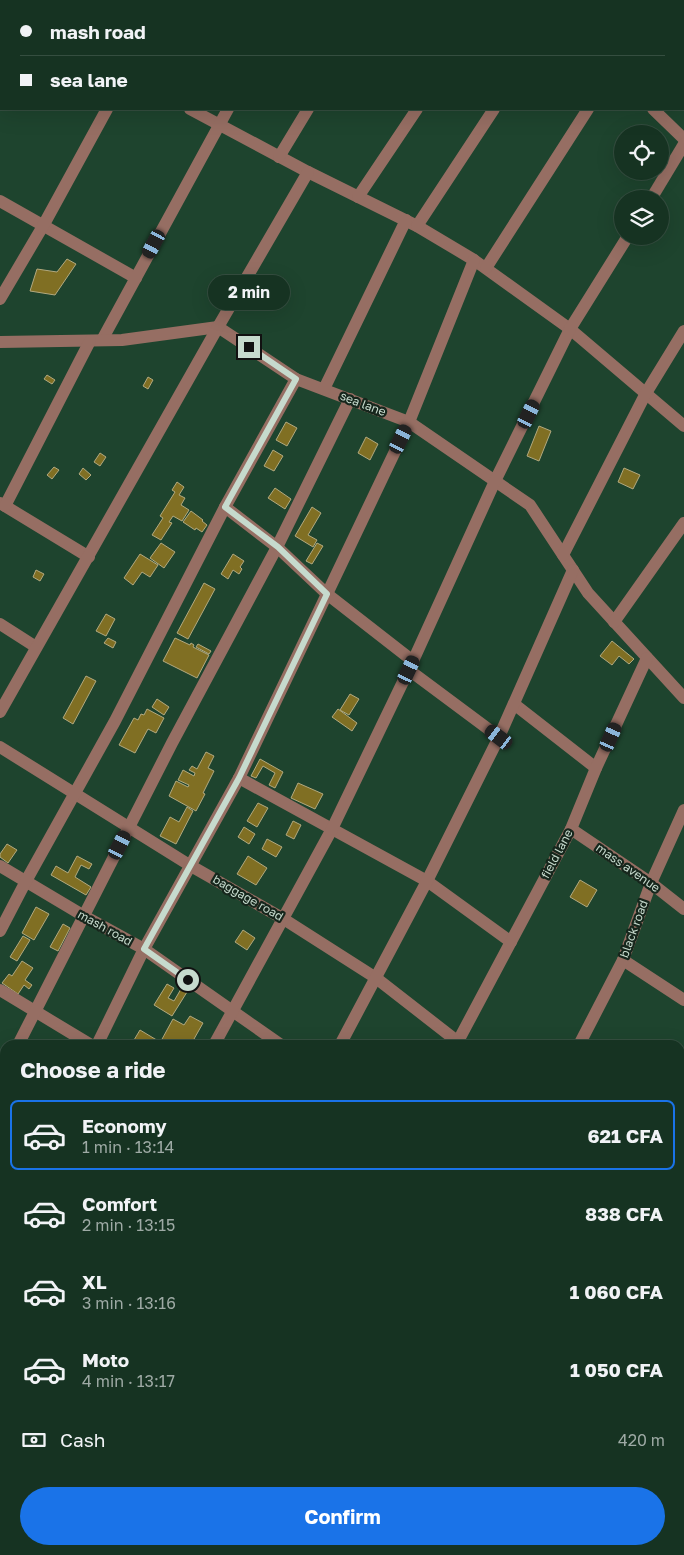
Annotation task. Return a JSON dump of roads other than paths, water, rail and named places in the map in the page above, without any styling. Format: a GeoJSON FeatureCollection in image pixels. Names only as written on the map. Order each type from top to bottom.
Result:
{"type":"FeatureCollection","features":[{"type":"Feature","properties":{"kind":"street"},"geometry":{"type":"LineString","coordinates":[[0,299],[43,226],[106,110]]}},
{"type":"Feature","properties":{"kind":"street"},"geometry":{"type":"LineString","coordinates":[[192,110],[308,172],[412,223],[474,260],[570,329],[684,426]]}},
{"type":"Feature","properties":{"kind":"street"},"geometry":{"type":"LineString","coordinates":[[89,557],[3,505],[96,340],[136,278],[227,110]]}},
{"type":"Feature","properties":{"kind":"street"},"geometry":{"type":"LineString","coordinates":[[279,157],[307,110]]}},
{"type":"Feature","properties":{"kind":"street"},"geometry":{"type":"LineString","coordinates":[[358,197],[416,110]]}},
{"type":"Feature","properties":{"kind":"street"},"geometry":{"type":"LineString","coordinates":[[324,389],[412,223],[493,110]]}},
{"type":"Feature","properties":{"kind":"street"},"geometry":{"type":"LineString","coordinates":[[486,268],[587,110]]}},
{"type":"Feature","properties":{"kind":"street"},"geometry":{"type":"LineString","coordinates":[[654,110],[684,139]]}},
{"type":"Feature","properties":{"kind":"street"},"geometry":{"type":"LineString","coordinates":[[656,190],[684,144]]}},
{"type":"Feature","properties":{"kind":"street"},"geometry":{"type":"LineString","coordinates":[[0,712],[218,326],[308,172]]}},
{"type":"Feature","properties":{"kind":"street"},"geometry":{"type":"LineString","coordinates":[[0,202],[136,278]]}},
{"type":"Feature","properties":{"kind":"street"},"geometry":{"type":"LineString","coordinates":[[217,1040],[332,830],[411,665],[495,481],[570,329],[622,245]]}},
{"type":"Feature","properties":{"kind":"street"},"geometry":{"type":"LineString","coordinates":[[99,1040],[144,949],[239,778],[409,422],[474,260]]}},
{"type":"Feature","properties":{"kind":"street"},"geometry":{"type":"LineString","coordinates":[[0,342],[122,340],[218,326]]}},
{"type":"Feature","properties":{"kind":"street","name":"sea lane"},"geometry":{"type":"LineString","coordinates":[[218,326],[296,379],[409,422],[530,505],[588,594],[684,698]]}},
{"type":"Feature","properties":{"kind":"street"},"geometry":{"type":"LineString","coordinates":[[563,555],[646,393],[684,330]]}},
{"type":"Feature","properties":{"kind":"street"},"geometry":{"type":"LineString","coordinates":[[0,931],[115,721],[225,507],[296,379]]}},
{"type":"Feature","properties":{"kind":"street"},"geometry":{"type":"LineString","coordinates":[[21,1040],[172,743],[278,547],[350,399]]}},
{"type":"Feature","properties":{"kind":"street"},"geometry":{"type":"LineString","coordinates":[[225,507],[278,547],[327,594],[499,737]]}},
{"type":"Feature","properties":{"kind":"street"},"geometry":{"type":"LineString","coordinates":[[614,622],[684,523]]}},
{"type":"Feature","properties":{"kind":"street"},"geometry":{"type":"LineString","coordinates":[[343,1040],[427,880],[499,737],[573,570]]}},
{"type":"Feature","properties":{"kind":"street"},"geometry":{"type":"LineString","coordinates":[[0,624],[36,647]]}},
{"type":"Feature","properties":{"kind":"street","name":"field lane"},"geometry":{"type":"LineString","coordinates":[[461,1040],[571,829],[596,768],[647,658]]}},
{"type":"Feature","properties":{"kind":"street"},"geometry":{"type":"LineString","coordinates":[[514,704],[596,768]]}},
{"type":"Feature","properties":{"kind":"street","name":"baggage road"},"geometry":{"type":"LineString","coordinates":[[0,747],[191,866],[282,918],[376,978],[454,1040]]}},
{"type":"Feature","properties":{"kind":"street"},"geometry":{"type":"LineString","coordinates":[[239,778],[427,880],[511,942]]}},
{"type":"Feature","properties":{"kind":"street","name":"black road"},"geometry":{"type":"LineString","coordinates":[[582,1040],[623,960],[651,883],[684,810]]}},
{"type":"Feature","properties":{"kind":"street","name":"mass avenue"},"geometry":{"type":"LineString","coordinates":[[571,829],[651,883],[684,909]]}},
{"type":"Feature","properties":{"kind":"street","name":"mash road"},"geometry":{"type":"LineString","coordinates":[[0,866],[144,949],[274,1040]]}},
{"type":"Feature","properties":{"kind":"street"},"geometry":{"type":"LineString","coordinates":[[623,960],[684,1000]]}},
{"type":"Feature","properties":{"kind":"street"},"geometry":{"type":"LineString","coordinates":[[0,990],[83,1040]]}}]}
